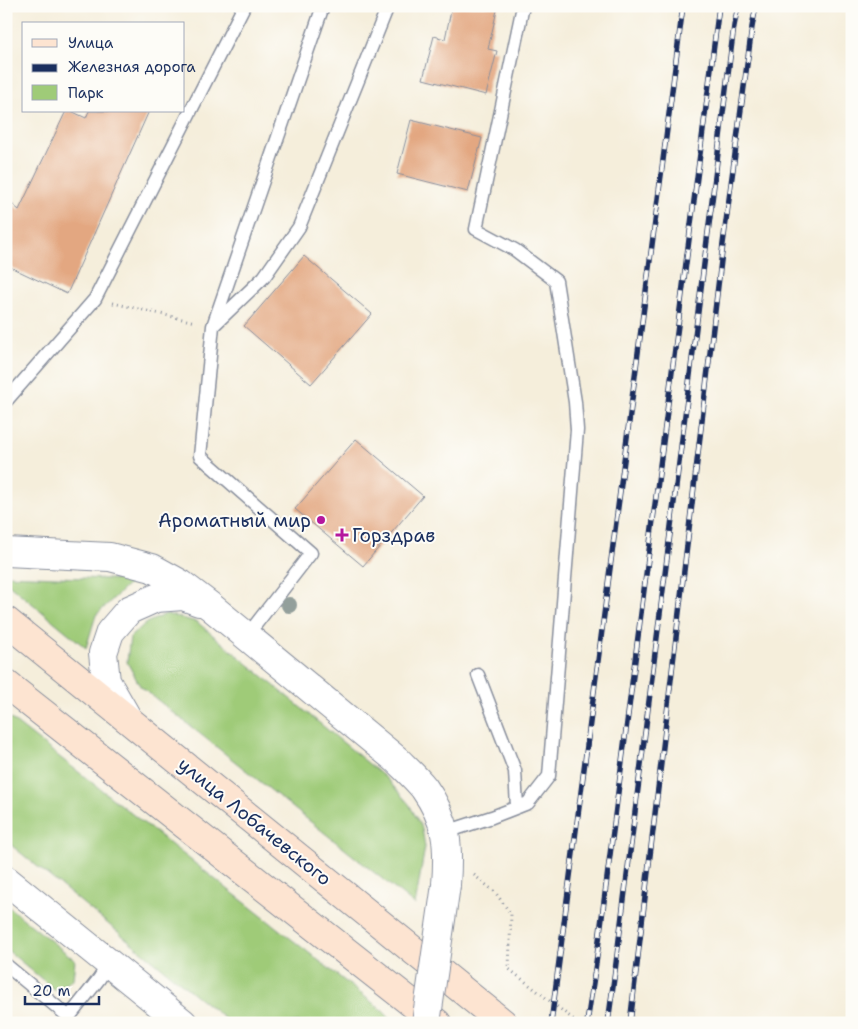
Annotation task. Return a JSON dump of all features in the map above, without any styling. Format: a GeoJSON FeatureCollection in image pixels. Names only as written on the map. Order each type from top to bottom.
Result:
{"type":"FeatureCollection","features":[{"type":"Feature","properties":{"kind":"main road","name":"улица Лобачевского"},"geometry":{"type":"LineString","coordinates":[[6,621],[503,1023]]}},
{"type":"Feature","properties":{"kind":"main road"},"geometry":{"type":"LineString","coordinates":[[6,684],[437,1023]]}},
{"type":"Feature","properties":{"kind":"street"},"geometry":{"type":"LineString","coordinates":[[6,552],[110,558],[152,568],[181,584],[397,760],[423,787],[438,810],[446,832],[448,858],[426,1023]]}},
{"type":"Feature","properties":{"kind":"street"},"geometry":{"type":"LineString","coordinates":[[128,718],[106,681],[103,653],[110,632],[129,610],[156,598],[183,596],[210,606]]}},
{"type":"Feature","properties":{"kind":"street"},"geometry":{"type":"LineString","coordinates":[[6,880],[183,1023]]}},
{"type":"Feature","properties":{"kind":"lane"},"geometry":{"type":"LineString","coordinates":[[6,401],[95,299],[244,6]]}},
{"type":"Feature","properties":{"kind":"lane"},"geometry":{"type":"LineString","coordinates":[[256,624],[311,553],[200,456],[213,326],[323,6]]}},
{"type":"Feature","properties":{"kind":"lane"},"geometry":{"type":"LineString","coordinates":[[213,326],[264,277],[299,227],[388,6]]}},
{"type":"Feature","properties":{"kind":"lane"},"geometry":{"type":"LineString","coordinates":[[446,832],[528,803],[549,776],[578,430],[575,402],[556,281],[515,250],[476,229],[523,6]]}},
{"type":"Feature","properties":{"kind":"lane"},"geometry":{"type":"LineString","coordinates":[[478,675],[515,771],[517,807]]}},
{"type":"Feature","properties":{"kind":"lane"},"geometry":{"type":"LineString","coordinates":[[6,965],[68,1020],[109,963]]}},
{"type":"Feature","properties":{"kind":"path"},"geometry":{"type":"LineString","coordinates":[[95,299],[213,326]]}},
{"type":"Feature","properties":{"kind":"path"},"geometry":{"type":"LineString","coordinates":[[474,875],[495,892],[511,914],[509,969],[578,1023]]}},
{"type":"Feature","properties":{"kind":"green space"},"geometry":{"type":"Polygon","coordinates":[[[6,575],[133,580],[96,615],[86,648],[6,582],[6,575]]]}},
{"type":"Feature","properties":{"kind":"green space"},"geometry":{"type":"Polygon","coordinates":[[[166,614],[197,622],[386,778],[409,804],[422,828],[425,847],[415,905],[140,686],[127,662],[130,637],[146,623],[166,614]]]}},
{"type":"Feature","properties":{"kind":"green space"},"geometry":{"type":"Polygon","coordinates":[[[6,715],[383,1011],[394,1023],[230,1023],[6,841],[6,715]]]}},
{"type":"Feature","properties":{"kind":"green space"},"geometry":{"type":"Polygon","coordinates":[[[6,905],[75,960],[73,979],[56,991],[6,949],[6,905]]]}},
{"type":"Feature","properties":{"kind":"building"},"geometry":{"type":"Polygon","coordinates":[[[452,6],[498,6],[488,49],[497,51],[486,95],[423,79],[434,36],[445,39],[452,6]]]}},
{"type":"Feature","properties":{"kind":"building"},"geometry":{"type":"Polygon","coordinates":[[[66,112],[73,112],[86,118],[89,112],[149,112],[67,294],[6,265],[6,199],[19,210],[66,112]]]}},
{"type":"Feature","properties":{"kind":"building"},"geometry":{"type":"Polygon","coordinates":[[[411,120],[482,138],[468,192],[397,174],[411,120]]]}},
{"type":"Feature","properties":{"kind":"building"},"geometry":{"type":"Polygon","coordinates":[[[304,256],[372,314],[311,384],[244,326],[304,256]]]}},
{"type":"Feature","properties":{"kind":"building"},"geometry":{"type":"Polygon","coordinates":[[[356,439],[423,496],[363,566],[295,509],[356,439]]]}},
{"type":"Feature","properties":{"kind":"railway"},"geometry":{"type":"LineString","coordinates":[[551,1023],[683,6]]}},
{"type":"Feature","properties":{"kind":"railway"},"geometry":{"type":"LineString","coordinates":[[587,1023],[719,6]]}},
{"type":"Feature","properties":{"kind":"railway"},"geometry":{"type":"LineString","coordinates":[[608,1023],[738,6]]}},
{"type":"Feature","properties":{"kind":"railway"},"geometry":{"type":"LineString","coordinates":[[630,1023],[723,244],[756,6]]}},
{"type":"Feature","properties":{"kind":"place","name":"Ароматный мир"},"geometry":{"type":"Point","coordinates":[321,520]}},
{"type":"Feature","properties":{"kind":"place","name":"Горздрав"},"geometry":{"type":"Point","coordinates":[342,535]}}]}
